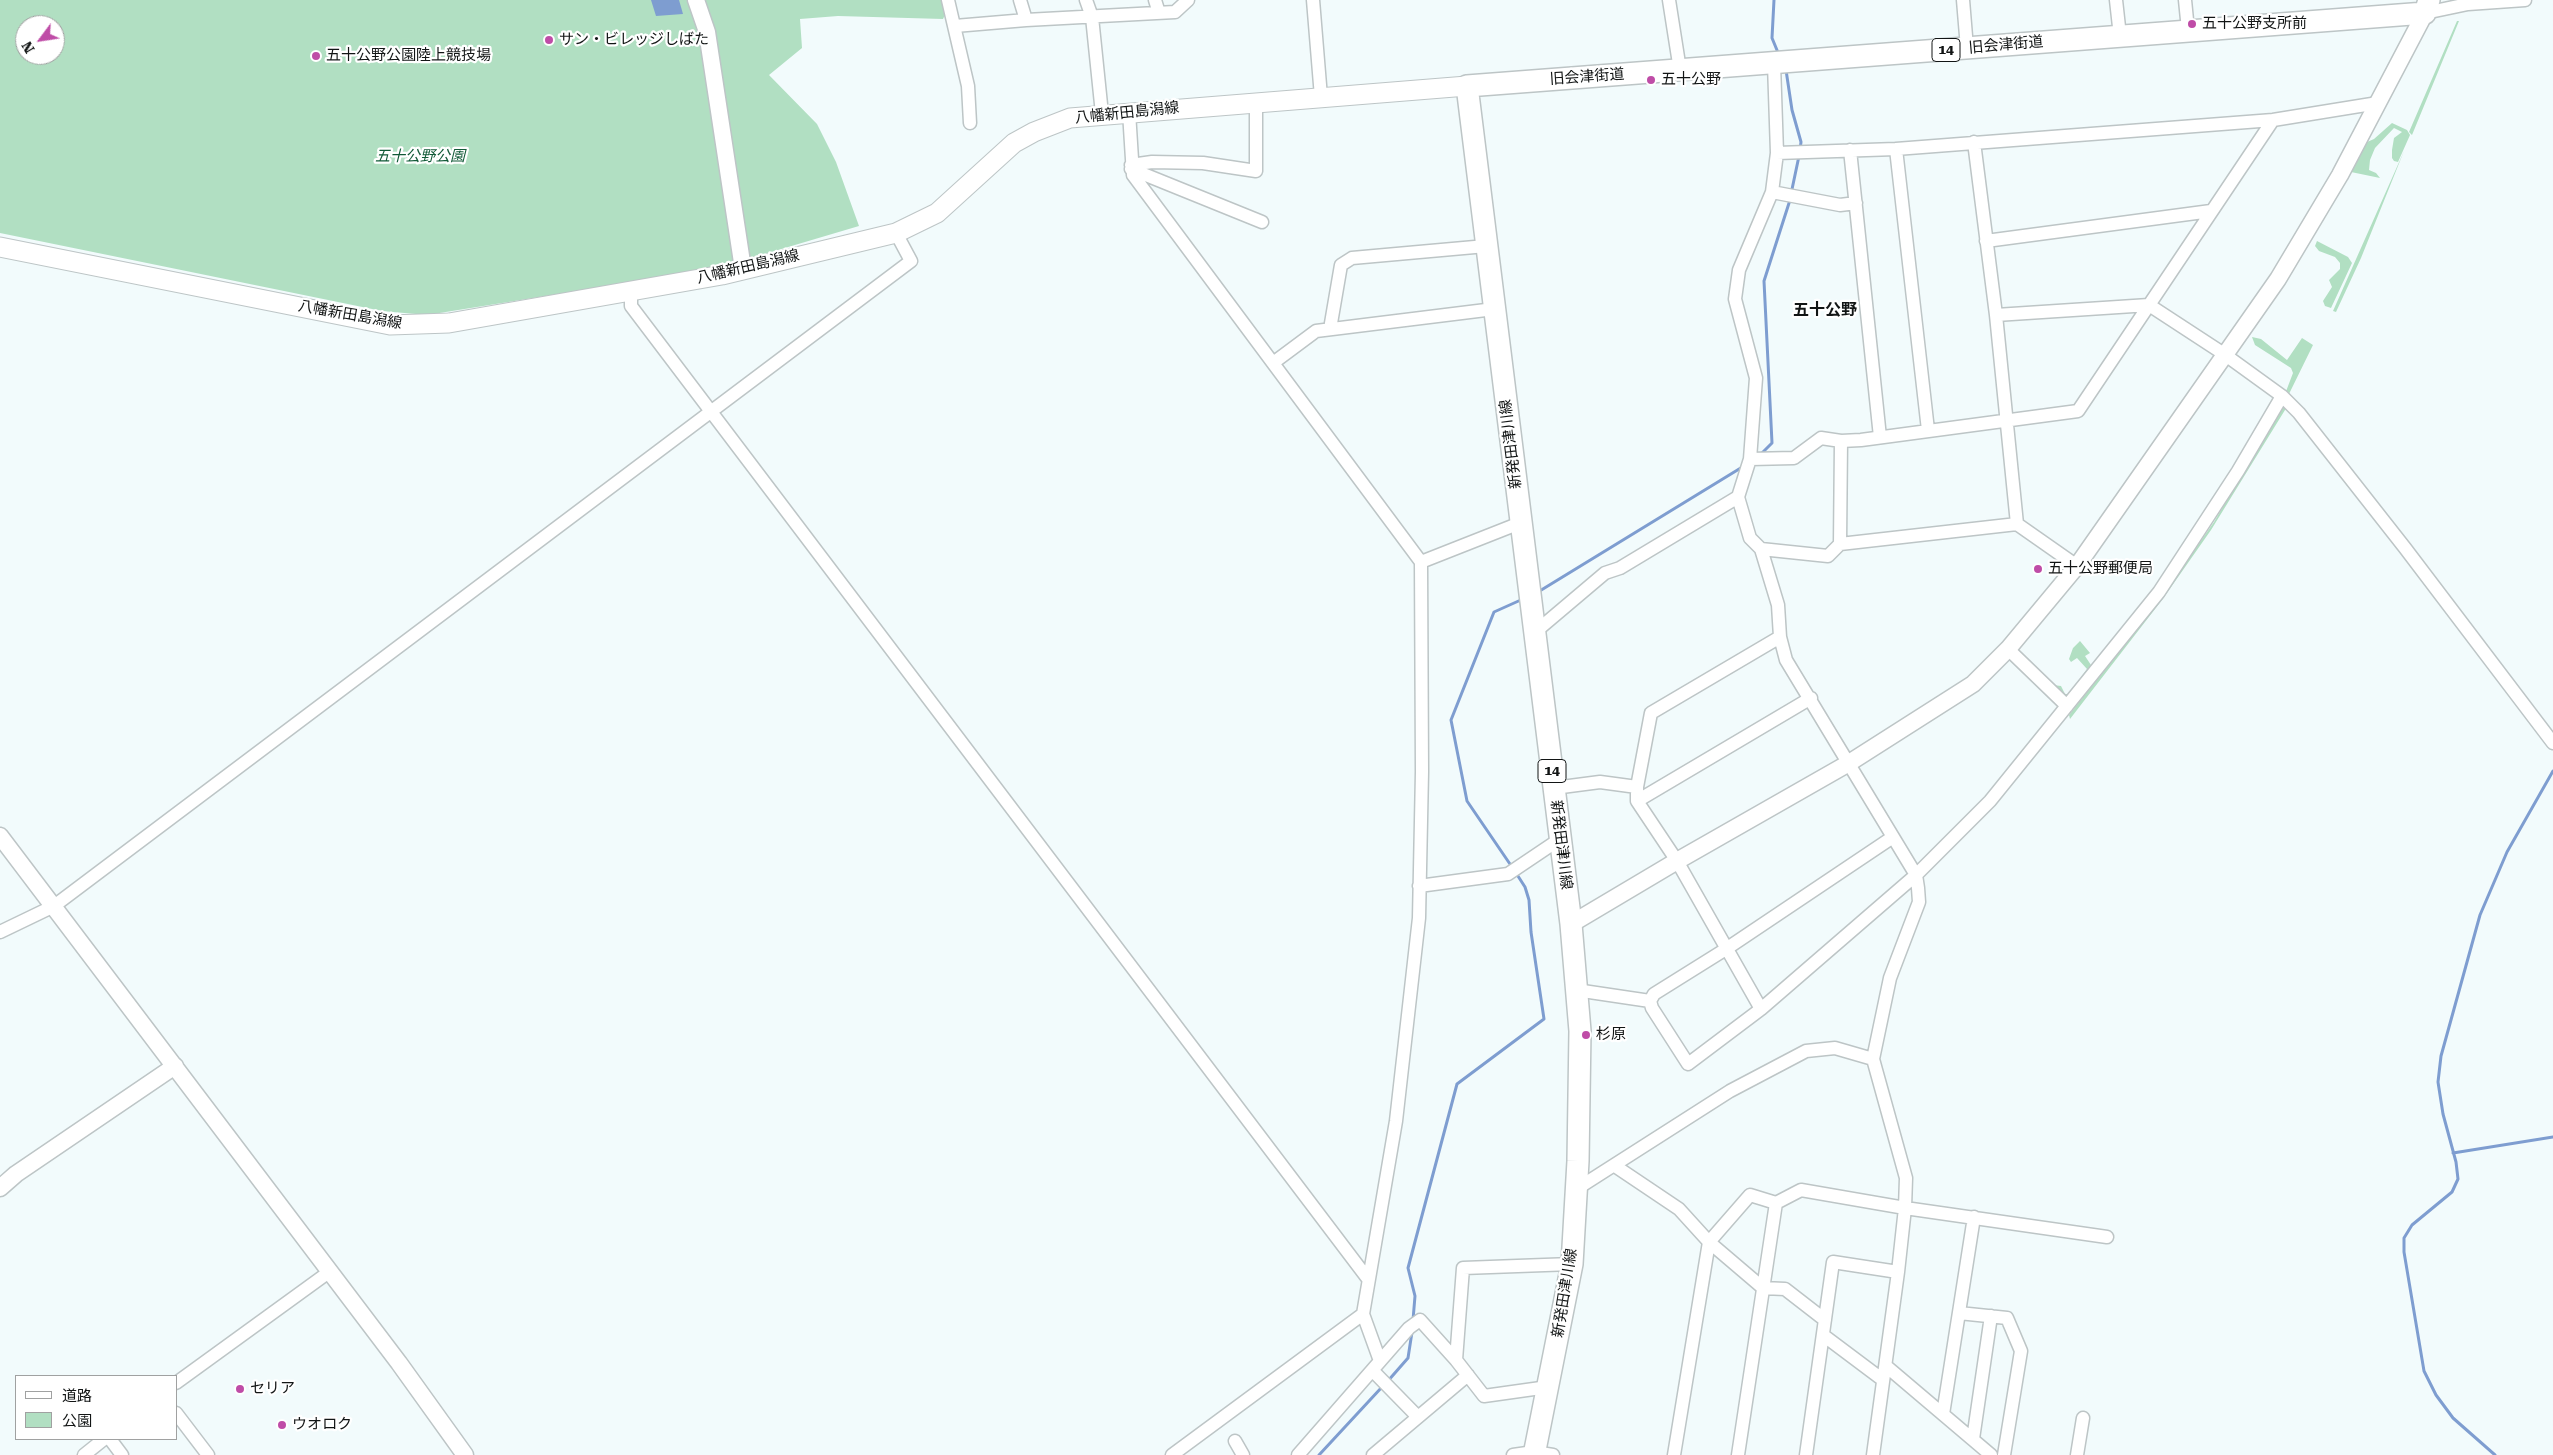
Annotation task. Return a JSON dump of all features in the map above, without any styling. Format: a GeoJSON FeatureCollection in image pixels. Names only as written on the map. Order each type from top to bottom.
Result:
{"type":"FeatureCollection","features":[{"type":"Feature","properties":{"kind":"main road","name":"旧会津街道"},"geometry":{"type":"LineString","coordinates":[[1467,86],[1774,64],[2120,36],[2427,6]]}},
{"type":"Feature","properties":{"kind":"main road","name":"八幡新田島潟線"},"geometry":{"type":"LineString","coordinates":[[0,247],[390,325],[449,323],[631,292],[743,269],[896,233],[937,213],[1014,143],[1034,132],[1070,118],[1467,86]]}},
{"type":"Feature","properties":{"kind":"main road","name":"新発田津川線"},"geometry":{"type":"LineString","coordinates":[[1467,86],[1571,924],[1580,1031],[1581,1074],[1572,1264],[1548,1387],[1540,1454]]}},
{"type":"Feature","properties":{"kind":"street"},"geometry":{"type":"LineString","coordinates":[[696,0],[707,32],[743,269]]}},
{"type":"Feature","properties":{"kind":"street"},"geometry":{"type":"LineString","coordinates":[[948,0],[956,26],[968,86],[970,123]]}},
{"type":"Feature","properties":{"kind":"street"},"geometry":{"type":"LineString","coordinates":[[1020,0],[1026,20]]}},
{"type":"Feature","properties":{"kind":"street"},"geometry":{"type":"LineString","coordinates":[[1086,0],[1092,17],[1102,114]]}},
{"type":"Feature","properties":{"kind":"street"},"geometry":{"type":"LineString","coordinates":[[1155,0],[1159,13]]}},
{"type":"Feature","properties":{"kind":"street"},"geometry":{"type":"LineString","coordinates":[[956,26],[1026,20],[1175,12],[1188,0]]}},
{"type":"Feature","properties":{"kind":"street"},"geometry":{"type":"LineString","coordinates":[[1313,0],[1321,97]]}},
{"type":"Feature","properties":{"kind":"street"},"geometry":{"type":"LineString","coordinates":[[1669,0],[1680,70]]}},
{"type":"Feature","properties":{"kind":"street"},"geometry":{"type":"LineString","coordinates":[[1963,0],[1967,48]]}},
{"type":"Feature","properties":{"kind":"street"},"geometry":{"type":"LineString","coordinates":[[2116,0],[2120,36]]}},
{"type":"Feature","properties":{"kind":"street"},"geometry":{"type":"LineString","coordinates":[[2185,0],[2188,30]]}},
{"type":"Feature","properties":{"kind":"street"},"geometry":{"type":"LineString","coordinates":[[1571,924],[1676,861],[1849,763],[1973,684],[2008,649],[2077,566],[2278,279],[2340,174],[2427,6],[2525,0]]}},
{"type":"Feature","properties":{"kind":"street"},"geometry":{"type":"LineString","coordinates":[[1774,64],[1777,153],[1772,192],[1739,270],[1735,299],[1756,378],[1750,459],[1738,497],[1750,538],[1761,549],[1778,605],[1780,637],[1786,660],[1811,698],[1916,875],[1919,902],[1890,978],[1873,1059],[1906,1178],[1905,1208],[1898,1272],[1873,1455]]}},
{"type":"Feature","properties":{"kind":"street"},"geometry":{"type":"LineString","coordinates":[[1131,167],[1152,162],[1203,163],[1256,171],[1256,102]]}},
{"type":"Feature","properties":{"kind":"street"},"geometry":{"type":"LineString","coordinates":[[1777,153],[1896,148],[2273,120],[2378,103]]}},
{"type":"Feature","properties":{"kind":"street"},"geometry":{"type":"LineString","coordinates":[[1129,112],[1133,175],[1421,562],[1422,772],[1419,918],[1396,1121],[1363,1314],[1376,1366],[1418,1417]]}},
{"type":"Feature","properties":{"kind":"street"},"geometry":{"type":"LineString","coordinates":[[1750,459],[1794,458],[1821,438],[1841,441],[2078,411],[2273,120]]}},
{"type":"Feature","properties":{"kind":"street"},"geometry":{"type":"LineString","coordinates":[[1974,142],[1996,315],[2017,524]]}},
{"type":"Feature","properties":{"kind":"street"},"geometry":{"type":"LineString","coordinates":[[1896,148],[1928,430]]}},
{"type":"Feature","properties":{"kind":"street"},"geometry":{"type":"LineString","coordinates":[[1850,150],[1880,436]]}},
{"type":"Feature","properties":{"kind":"street"},"geometry":{"type":"LineString","coordinates":[[1131,167],[1262,222]]}},
{"type":"Feature","properties":{"kind":"street"},"geometry":{"type":"LineString","coordinates":[[1772,192],[1840,205],[1856,203]]}},
{"type":"Feature","properties":{"kind":"street"},"geometry":{"type":"LineString","coordinates":[[1986,242],[2211,211]]}},
{"type":"Feature","properties":{"kind":"street"},"geometry":{"type":"LineString","coordinates":[[0,932],[54,906],[910,261],[896,233]]}},
{"type":"Feature","properties":{"kind":"street"},"geometry":{"type":"LineString","coordinates":[[1330,329],[1340,265],[1352,258],[1486,246]]}},
{"type":"Feature","properties":{"kind":"street"},"geometry":{"type":"LineString","coordinates":[[631,292],[631,306],[713,411],[1368,1279]]}},
{"type":"Feature","properties":{"kind":"street"},"geometry":{"type":"LineString","coordinates":[[1996,315],[2149,305],[2224,354],[2282,396],[2299,413],[2382,519],[2553,743]]}},
{"type":"Feature","properties":{"kind":"street"},"geometry":{"type":"LineString","coordinates":[[1273,363],[1316,331],[1494,309]]}},
{"type":"Feature","properties":{"kind":"street"},"geometry":{"type":"LineString","coordinates":[[1893,837],[1726,950],[1654,994],[1650,1001],[1652,1008],[1688,1064],[1761,1009],[1916,875],[1990,800],[2159,592],[2238,471],[2282,396]]}},
{"type":"Feature","properties":{"kind":"street"},"geometry":{"type":"LineString","coordinates":[[1840,544],[1841,441]]}},
{"type":"Feature","properties":{"kind":"street"},"geometry":{"type":"LineString","coordinates":[[1534,633],[1605,573],[1620,568],[1738,497]]}},
{"type":"Feature","properties":{"kind":"street"},"geometry":{"type":"LineString","coordinates":[[1421,562],[1520,522]]}},
{"type":"Feature","properties":{"kind":"street"},"geometry":{"type":"LineString","coordinates":[[1761,549],[1828,556],[1840,544],[2017,524],[2077,566]]}},
{"type":"Feature","properties":{"kind":"street"},"geometry":{"type":"LineString","coordinates":[[1761,1009],[1676,861],[1637,801],[1637,787],[1650,713],[1780,637]]}},
{"type":"Feature","properties":{"kind":"street"},"geometry":{"type":"LineString","coordinates":[[2008,649],[2067,706]]}},
{"type":"Feature","properties":{"kind":"street"},"geometry":{"type":"LineString","coordinates":[[1637,801],[1811,698]]}},
{"type":"Feature","properties":{"kind":"street"},"geometry":{"type":"LineString","coordinates":[[1554,788],[1600,782],[1637,787]]}},
{"type":"Feature","properties":{"kind":"street"},"geometry":{"type":"LineString","coordinates":[[0,836],[175,1066],[465,1455]]}},
{"type":"Feature","properties":{"kind":"street"},"geometry":{"type":"LineString","coordinates":[[1419,886],[1508,874],[1560,839]]}},
{"type":"Feature","properties":{"kind":"street"},"geometry":{"type":"LineString","coordinates":[[1576,990],[1650,1001]]}},
{"type":"Feature","properties":{"kind":"street"},"geometry":{"type":"LineString","coordinates":[[1575,1190],[1730,1091],[1806,1051],[1835,1048],[1873,1059]]}},
{"type":"Feature","properties":{"kind":"street"},"geometry":{"type":"LineString","coordinates":[[0,1188],[16,1174],[175,1066]]}},
{"type":"Feature","properties":{"kind":"street"},"geometry":{"type":"LineString","coordinates":[[1615,1166],[1679,1208],[1709,1242],[1763,1288],[1786,1289],[1826,1320]]}},
{"type":"Feature","properties":{"kind":"street"},"geometry":{"type":"LineString","coordinates":[[1674,1455],[1709,1242],[1750,1195],[1776,1203],[1801,1190],[1905,1208],[2107,1237]]}},
{"type":"Feature","properties":{"kind":"street"},"geometry":{"type":"LineString","coordinates":[[1738,1455],[1776,1203]]}},
{"type":"Feature","properties":{"kind":"street"},"geometry":{"type":"LineString","coordinates":[[1943,1414],[1974,1217]]}},
{"type":"Feature","properties":{"kind":"street"},"geometry":{"type":"LineString","coordinates":[[1806,1455],[1834,1262],[1898,1272]]}},
{"type":"Feature","properties":{"kind":"street"},"geometry":{"type":"LineString","coordinates":[[1456,1360],[1462,1268],[1572,1264]]}},
{"type":"Feature","properties":{"kind":"street"},"geometry":{"type":"LineString","coordinates":[[178,1382],[329,1272]]}},
{"type":"Feature","properties":{"kind":"street"},"geometry":{"type":"LineString","coordinates":[[1959,1313],[2007,1318],[2020,1352],[2004,1455]]}},
{"type":"Feature","properties":{"kind":"street"},"geometry":{"type":"LineString","coordinates":[[1172,1455],[1363,1314]]}},
{"type":"Feature","properties":{"kind":"street"},"geometry":{"type":"LineString","coordinates":[[1972,1439],[1991,1316]]}},
{"type":"Feature","properties":{"kind":"street"},"geometry":{"type":"LineString","coordinates":[[1298,1455],[1413,1324],[1420,1320],[1468,1374],[1484,1396],[1548,1387]]}},
{"type":"Feature","properties":{"kind":"street"},"geometry":{"type":"LineString","coordinates":[[1823,1335],[1883,1380]]}},
{"type":"Feature","properties":{"kind":"street"},"geometry":{"type":"LineString","coordinates":[[1886,1366],[1991,1455]]}},
{"type":"Feature","properties":{"kind":"street"},"geometry":{"type":"LineString","coordinates":[[1373,1455],[1468,1374]]}},
{"type":"Feature","properties":{"kind":"street"},"geometry":{"type":"LineString","coordinates":[[178,1416],[208,1455]]}},
{"type":"Feature","properties":{"kind":"street"},"geometry":{"type":"LineString","coordinates":[[2077,1455],[2083,1418]]}},
{"type":"Feature","properties":{"kind":"street"},"geometry":{"type":"LineString","coordinates":[[84,1455],[103,1440]]}},
{"type":"Feature","properties":{"kind":"street"},"geometry":{"type":"LineString","coordinates":[[111,1440],[122,1455]]}},
{"type":"Feature","properties":{"kind":"street"},"geometry":{"type":"LineString","coordinates":[[1235,1441],[1243,1455]]}},
{"type":"Feature","properties":{"kind":"street"},"geometry":{"type":"LineString","coordinates":[[1513,1455],[1540,1454]]}},
{"type":"Feature","properties":{"kind":"green space","name":"五十公野公園"},"geometry":{"type":"Polygon","coordinates":[[[0,0],[941,0],[945,15],[943,19],[838,16],[800,19],[802,48],[769,75],[817,124],[836,162],[859,226],[714,269],[427,315],[382,311],[0,233],[0,0]]]}},
{"type":"Feature","properties":{"kind":"green space"},"geometry":{"type":"Polygon","coordinates":[[[2457,21],[2459,21],[2412,135],[2409,132],[2457,21]]]}},
{"type":"Feature","properties":{"kind":"green space"},"geometry":{"type":"Polygon","coordinates":[[[2392,123],[2407,130],[2410,135],[2398,162],[2392,158],[2392,150],[2394,138],[2402,132],[2394,128],[2375,148],[2370,160],[2369,170],[2376,173],[2380,178],[2351,172],[2355,159],[2360,156],[2367,142],[2374,139],[2392,123]]]}},
{"type":"Feature","properties":{"kind":"green space"},"geometry":{"type":"Polygon","coordinates":[[[2404,151],[2361,258],[2336,312],[2333,311],[2404,151]]]}},
{"type":"Feature","properties":{"kind":"green space"},"geometry":{"type":"Polygon","coordinates":[[[2317,241],[2348,257],[2352,263],[2331,308],[2325,306],[2323,301],[2332,287],[2329,280],[2340,269],[2340,263],[2335,257],[2319,251],[2315,246],[2317,241]]]}},
{"type":"Feature","properties":{"kind":"green space"},"geometry":{"type":"Polygon","coordinates":[[[2252,337],[2261,339],[2287,360],[2302,338],[2313,345],[2288,396],[2285,394],[2293,373],[2291,368],[2255,345],[2252,337]]]}},
{"type":"Feature","properties":{"kind":"green space"},"geometry":{"type":"Polygon","coordinates":[[[2283,405],[2286,406],[2285,410],[2211,530],[2162,600],[2070,719],[2069,715],[2159,601],[2214,522],[2283,405]]]}},
{"type":"Feature","properties":{"kind":"green space"},"geometry":{"type":"Polygon","coordinates":[[[2080,641],[2090,653],[2085,656],[2093,668],[2071,696],[2064,697],[2053,685],[2061,686],[2065,694],[2069,694],[2087,669],[2077,658],[2071,662],[2069,659],[2073,648],[2080,641]]]}},
{"type":"Feature","properties":{"kind":"water"},"geometry":{"type":"Polygon","coordinates":[[[651,0],[679,0],[683,14],[656,16],[651,0]]]}},
{"type":"Feature","properties":{"kind":"waterway"},"geometry":{"type":"LineString","coordinates":[[1774,0],[1772,38],[1779,55]]}},
{"type":"Feature","properties":{"kind":"waterway"},"geometry":{"type":"LineString","coordinates":[[1786,70],[1792,110],[1801,142],[1800,150]]}},
{"type":"Feature","properties":{"kind":"waterway"},"geometry":{"type":"LineString","coordinates":[[1791,194],[1799,156]]}},
{"type":"Feature","properties":{"kind":"waterway"},"geometry":{"type":"LineString","coordinates":[[1761,454],[1772,443],[1764,281],[1790,200]]}},
{"type":"Feature","properties":{"kind":"waterway"},"geometry":{"type":"LineString","coordinates":[[1538,592],[1744,466]]}},
{"type":"Feature","properties":{"kind":"waterway"},"geometry":{"type":"LineString","coordinates":[[1512,867],[1467,801],[1451,720],[1494,612],[1523,599]]}},
{"type":"Feature","properties":{"kind":"waterway"},"geometry":{"type":"LineString","coordinates":[[2495,1455],[2453,1418],[2436,1395],[2424,1371],[2404,1252],[2404,1238],[2412,1225],[2452,1192],[2458,1179],[2456,1162],[2443,1114],[2438,1082],[2441,1056],[2480,915],[2507,852],[2553,771]]}},
{"type":"Feature","properties":{"kind":"waterway"},"geometry":{"type":"LineString","coordinates":[[1413,1320],[1415,1296],[1408,1268],[1457,1084],[1544,1019],[1531,932],[1529,900],[1525,887],[1516,873]]}},
{"type":"Feature","properties":{"kind":"waterway"},"geometry":{"type":"LineString","coordinates":[[2453,1153],[2553,1137]]}},
{"type":"Feature","properties":{"kind":"waterway"},"geometry":{"type":"LineString","coordinates":[[1387,1382],[1408,1358],[1412,1332]]}},
{"type":"Feature","properties":{"kind":"waterway"},"geometry":{"type":"LineString","coordinates":[[1319,1455],[1382,1387]]}},
{"type":"Feature","properties":{"kind":"place","name":"五十公野支所前"},"geometry":{"type":"Point","coordinates":[2192,24]}},
{"type":"Feature","properties":{"kind":"place","name":"サン・ビレッジしばた"},"geometry":{"type":"Point","coordinates":[549,40]}},
{"type":"Feature","properties":{"kind":"place","name":"五十公野公園陸上競技場"},"geometry":{"type":"Point","coordinates":[316,56]}},
{"type":"Feature","properties":{"kind":"place","name":"五十公野"},"geometry":{"type":"Point","coordinates":[1651,80]}},
{"type":"Feature","properties":{"kind":"place","name":"五十公野郵便局"},"geometry":{"type":"Point","coordinates":[2038,569]}},
{"type":"Feature","properties":{"kind":"place","name":"杉原"},"geometry":{"type":"Point","coordinates":[1586,1035]}},
{"type":"Feature","properties":{"kind":"place","name":"セリア"},"geometry":{"type":"Point","coordinates":[240,1389]}},
{"type":"Feature","properties":{"kind":"place","name":"ウオロク"},"geometry":{"type":"Point","coordinates":[282,1425]}},
{"type":"Feature","properties":{"kind":"district","name":"五十公野"},"geometry":{"type":"Point","coordinates":[1825,310]}}]}
